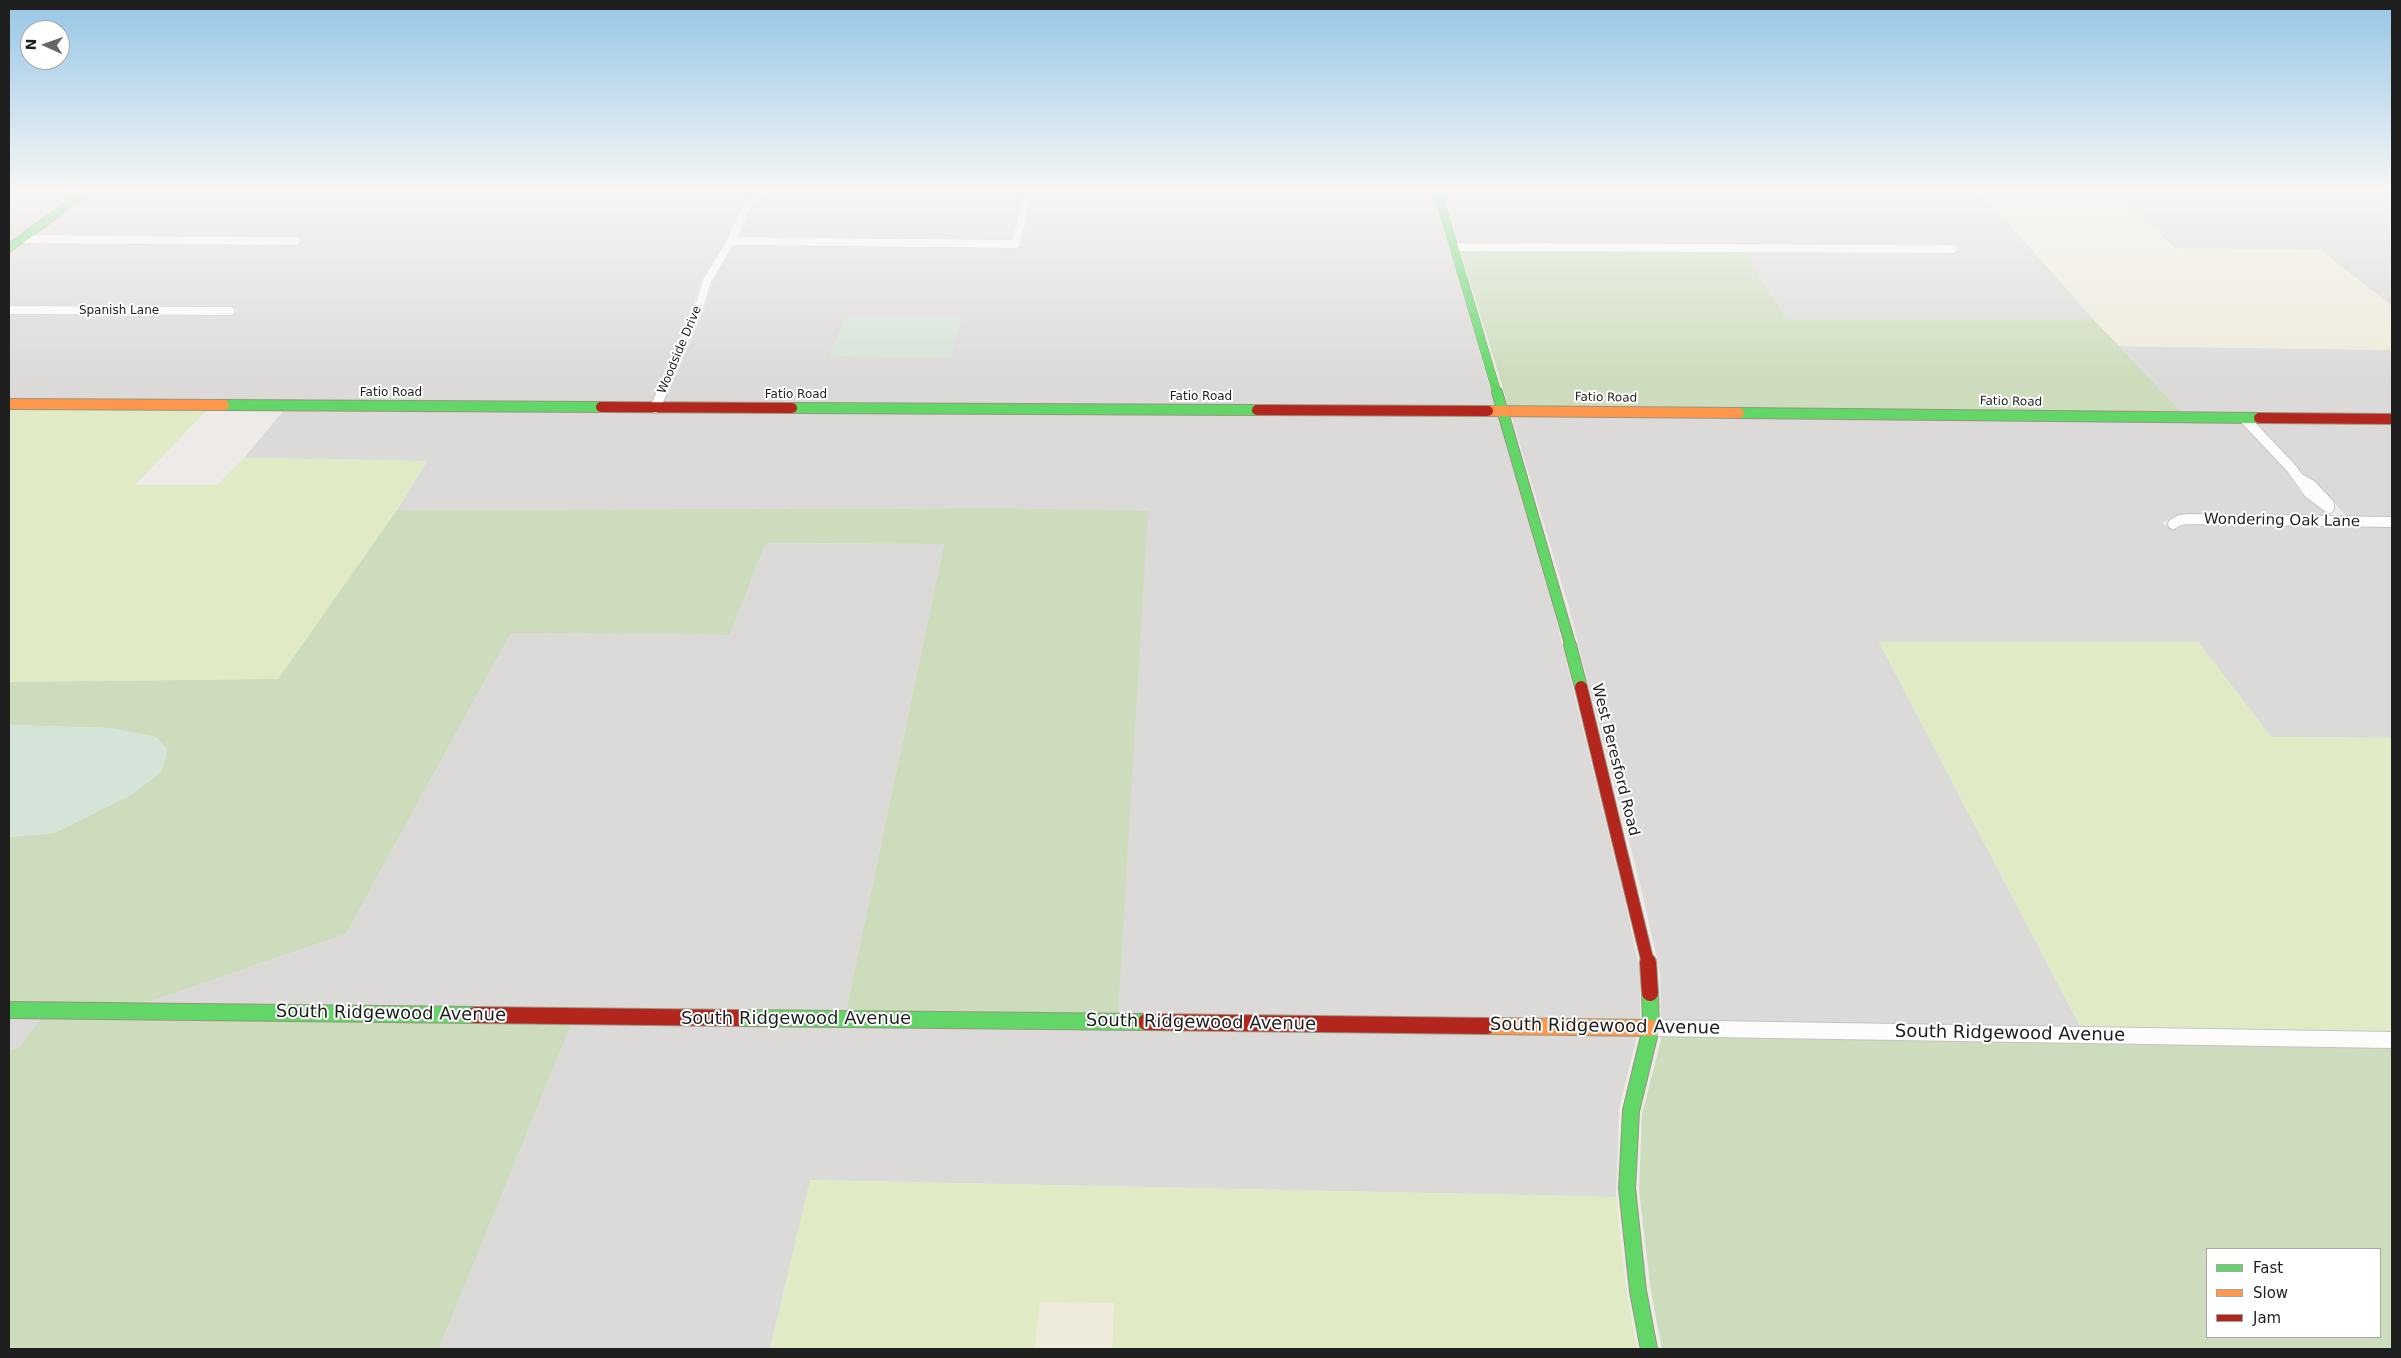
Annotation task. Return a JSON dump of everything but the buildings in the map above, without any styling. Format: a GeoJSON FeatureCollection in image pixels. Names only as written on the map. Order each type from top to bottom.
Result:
{"type":"FeatureCollection","features":[{"type":"Feature","properties":{"kind":"street","name":"Woodside Drive"},"geometry":{"type":"LineString","coordinates":[[655,408],[699,307],[707,280],[723,253]]}},
{"type":"Feature","properties":{"kind":"street","name":"West Beresford Road"},"geometry":{"type":"LineString","coordinates":[[1456,253],[1561,608],[1650,971],[1651,1028],[1631,1111],[1627,1188],[1638,1291],[1649,1349]]}},
{"type":"Feature","properties":{"kind":"street","name":"Spanish Lane"},"geometry":{"type":"LineString","coordinates":[[9,310],[230,311]]}},
{"type":"Feature","properties":{"kind":"street","name":"Fatio Road"},"geometry":{"type":"LineString","coordinates":[[9,404],[1504,411],[2392,418]]}},
{"type":"Feature","properties":{"kind":"street"},"geometry":{"type":"LineString","coordinates":[[2244,418],[2300,480],[2302,486],[2315,500],[2329,508],[2345,522]]}},
{"type":"Feature","properties":{"kind":"street","name":"Wondering Oak Lane"},"geometry":{"type":"LineString","coordinates":[[2173,524],[2180,520],[2392,522]]}},
{"type":"Feature","properties":{"kind":"street","name":"South Ridgewood Avenue"},"geometry":{"type":"LineString","coordinates":[[9,1010],[1651,1028],[2392,1040]]}},
{"type":"Feature","properties":{"kind":"shaded area"},"geometry":{"type":"Polygon","coordinates":[[[9,253],[718,253],[701,280],[693,307],[650,405],[9,401],[9,313],[233,314],[238,309],[9,308],[9,253]]]}},
{"type":"Feature","properties":{"kind":"shaded area"},"geometry":{"type":"Polygon","coordinates":[[[729,253],[1451,253],[1496,408],[663,405],[705,307],[713,281],[729,253]]]}},
{"type":"Feature","properties":{"kind":"shaded area"},"geometry":{"type":"Polygon","coordinates":[[[1745,253],[2035,253],[2094,320],[1787,320],[1745,253]]]}},
{"type":"Feature","properties":{"kind":"shaded area"},"geometry":{"type":"Polygon","coordinates":[[[2036,253],[2324,253],[2392,306],[2392,350],[2119,346],[2036,253]]]}},
{"type":"Feature","properties":{"kind":"shaded area"},"geometry":{"type":"Polygon","coordinates":[[[2324,253],[2392,253],[2392,306],[2324,253]]]}},
{"type":"Feature","properties":{"kind":"shaded area"},"geometry":{"type":"Polygon","coordinates":[[[2119,346],[2392,350],[2392,415],[2080,413],[2183,413],[2119,346]]]}},
{"type":"Feature","properties":{"kind":"shaded area"},"geometry":{"type":"Polygon","coordinates":[[[118,408],[1498,414],[1553,608],[1623,892],[1640,970],[1640,1019],[1118,1014],[991,508],[397,510],[427,461],[244,458],[284,410],[116,410],[118,408]]]}},
{"type":"Feature","properties":{"kind":"shaded area"},"geometry":{"type":"Polygon","coordinates":[[[1511,414],[2240,421],[2284,468],[2301,493],[2333,518],[2185,515],[2173,517],[2162,523],[2176,530],[2186,524],[2194,523],[2392,526],[2392,738],[2271,737],[2198,642],[1879,642],[2080,1026],[1661,1020],[1660,972],[1642,892],[1569,608],[1511,414]]]}},
{"type":"Feature","properties":{"kind":"shaded area"},"geometry":{"type":"Polygon","coordinates":[[[2253,421],[2392,422],[2392,518],[2348,518],[2319,485],[2306,478],[2253,421]]]}},
{"type":"Feature","properties":{"kind":"shaded area"},"geometry":{"type":"Polygon","coordinates":[[[766,543],[944,544],[846,1011],[146,1003],[346,934],[511,633],[730,635],[766,543]]]}},
{"type":"Feature","properties":{"kind":"shaded area"},"geometry":{"type":"Polygon","coordinates":[[[9,1018],[41,1018],[19,1047],[9,1051],[9,1018]]]}},
{"type":"Feature","properties":{"kind":"shaded area"},"geometry":{"type":"Polygon","coordinates":[[[571,1025],[1637,1036],[1619,1109],[1616,1197],[811,1180],[770,1349],[439,1349],[571,1025]]]}},
{"type":"Feature","properties":{"kind":"shaded area"},"geometry":{"type":"Polygon","coordinates":[[[1039,1302],[1114,1303],[1112,1349],[1035,1349],[1039,1302]]]}},
{"type":"Feature","properties":{"kind":"green space"},"geometry":{"type":"Polygon","coordinates":[[[1461,253],[1745,253],[1787,320],[2094,320],[2183,413],[1509,408],[1461,253]]]}},
{"type":"Feature","properties":{"kind":"green space"},"geometry":{"type":"Polygon","coordinates":[[[846,316],[962,316],[951,358],[829,356],[846,316]]]}},
{"type":"Feature","properties":{"kind":"green space"},"geometry":{"type":"Polygon","coordinates":[[[9,409],[207,410],[135,485],[217,485],[244,458],[427,461],[397,510],[278,679],[9,682],[9,409]]]}},
{"type":"Feature","properties":{"kind":"green space"},"geometry":{"type":"Polygon","coordinates":[[[991,508],[1148,511],[1118,1014],[846,1011],[944,544],[766,543],[730,635],[511,633],[346,934],[146,1003],[9,1002],[9,837],[54,833],[131,795],[161,772],[156,737],[109,728],[9,725],[9,682],[278,679],[397,510],[991,508]]]}},
{"type":"Feature","properties":{"kind":"green space"},"geometry":{"type":"Polygon","coordinates":[[[1879,642],[2198,642],[2271,737],[2392,738],[2392,1031],[2080,1026],[1879,642]]]}},
{"type":"Feature","properties":{"kind":"green space"},"geometry":{"type":"Polygon","coordinates":[[[9,725],[109,728],[156,737],[168,750],[161,772],[131,795],[54,833],[9,837],[9,725]]]}},
{"type":"Feature","properties":{"kind":"green space"},"geometry":{"type":"Polygon","coordinates":[[[41,1018],[571,1025],[439,1349],[9,1349],[9,1051],[19,1047],[41,1018]]]}},
{"type":"Feature","properties":{"kind":"green space"},"geometry":{"type":"Polygon","coordinates":[[[1662,1036],[2392,1048],[2392,1349],[1662,1349],[1651,1292],[1639,1190],[1642,1114],[1662,1036]]]}},
{"type":"Feature","properties":{"kind":"green space"},"geometry":{"type":"Polygon","coordinates":[[[810,1180],[1616,1197],[1626,1289],[1637,1349],[1112,1349],[1114,1303],[1040,1302],[1035,1349],[770,1349],[810,1180]]]}},
{"type":"Feature","properties":{"kind":"traffic: fast"},"geometry":{"type":"LineString","coordinates":[[1456,253],[1561,608],[1581,687]]}},
{"type":"Feature","properties":{"kind":"traffic: fast"},"geometry":{"type":"LineString","coordinates":[[224,405],[601,407]]}},
{"type":"Feature","properties":{"kind":"traffic: fast"},"geometry":{"type":"LineString","coordinates":[[792,408],[1257,410]]}},
{"type":"Feature","properties":{"kind":"traffic: fast"},"geometry":{"type":"LineString","coordinates":[[1739,413],[2259,418]]}},
{"type":"Feature","properties":{"kind":"traffic: fast"},"geometry":{"type":"LineString","coordinates":[[1649,1349],[1638,1291],[1627,1188],[1631,1111],[1651,1028],[1650,993]]}},
{"type":"Feature","properties":{"kind":"traffic: fast"},"geometry":{"type":"LineString","coordinates":[[9,1010],[475,1015]]}},
{"type":"Feature","properties":{"kind":"traffic: fast"},"geometry":{"type":"LineString","coordinates":[[737,1018],[1146,1022]]}},
{"type":"Feature","properties":{"kind":"traffic: slow"},"geometry":{"type":"LineString","coordinates":[[9,404],[224,405]]}},
{"type":"Feature","properties":{"kind":"traffic: slow"},"geometry":{"type":"LineString","coordinates":[[1488,411],[1739,413]]}},
{"type":"Feature","properties":{"kind":"traffic: slow"},"geometry":{"type":"LineString","coordinates":[[1487,1026],[1651,1028]]}},
{"type":"Feature","properties":{"kind":"traffic: jam"},"geometry":{"type":"LineString","coordinates":[[601,407],[792,408]]}},
{"type":"Feature","properties":{"kind":"traffic: jam"},"geometry":{"type":"LineString","coordinates":[[1257,410],[1488,411]]}},
{"type":"Feature","properties":{"kind":"traffic: jam"},"geometry":{"type":"LineString","coordinates":[[2259,418],[2392,419]]}},
{"type":"Feature","properties":{"kind":"traffic: jam"},"geometry":{"type":"LineString","coordinates":[[1581,687],[1650,971],[1650,993]]}},
{"type":"Feature","properties":{"kind":"traffic: jam"},"geometry":{"type":"LineString","coordinates":[[475,1015],[737,1018]]}},
{"type":"Feature","properties":{"kind":"traffic: jam"},"geometry":{"type":"LineString","coordinates":[[1146,1022],[1487,1026]]}}]}
